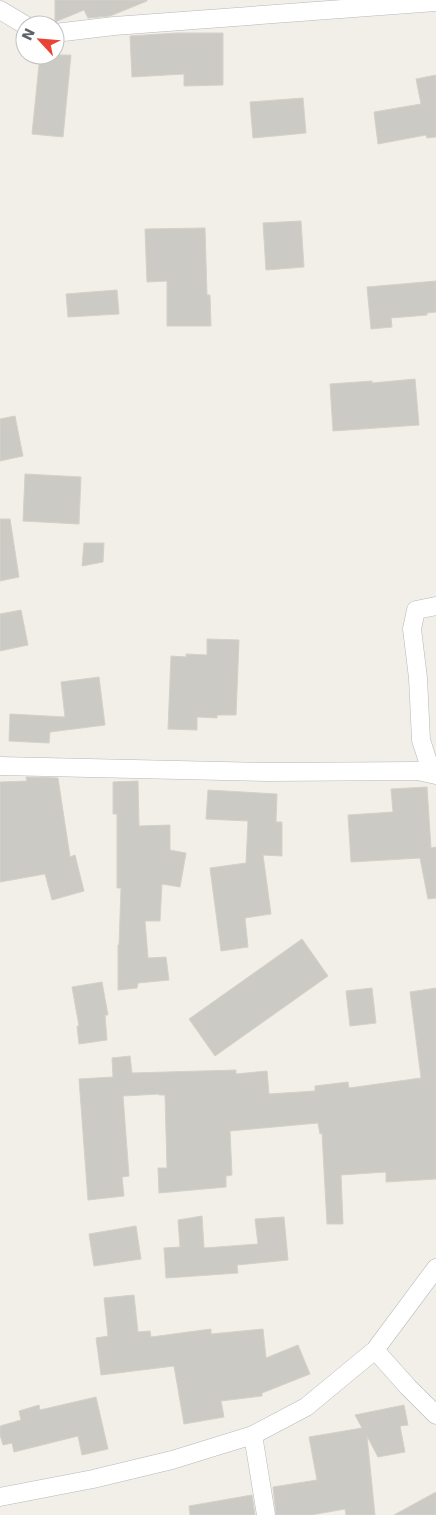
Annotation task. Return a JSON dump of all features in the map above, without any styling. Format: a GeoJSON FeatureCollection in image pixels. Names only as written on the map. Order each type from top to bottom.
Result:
{"type":"FeatureCollection","features":[{"type":"Feature","properties":{"kind":"street"},"geometry":{"type":"LineString","coordinates":[[65,32],[436,2]]}},
{"type":"Feature","properties":{"kind":"street"},"geometry":{"type":"LineString","coordinates":[[0,10],[15,19]]}},
{"type":"Feature","properties":{"kind":"street"},"geometry":{"type":"LineString","coordinates":[[434,774],[421,740],[418,678],[412,629],[416,610],[436,606]]}},
{"type":"Feature","properties":{"kind":"street"},"geometry":{"type":"LineString","coordinates":[[0,766],[268,772],[418,771],[434,774]]}},
{"type":"Feature","properties":{"kind":"street"},"geometry":{"type":"LineString","coordinates":[[0,1497],[172,1460],[253,1435],[306,1407],[376,1350],[436,1268]]}},
{"type":"Feature","properties":{"kind":"street"},"geometry":{"type":"LineString","coordinates":[[376,1350],[408,1387],[436,1415]]}},
{"type":"Feature","properties":{"kind":"street"},"geometry":{"type":"LineString","coordinates":[[253,1435],[266,1515]]}},
{"type":"Feature","properties":{"kind":"building"},"geometry":{"type":"Polygon","coordinates":[[[55,0],[147,0],[110,16],[88,18],[84,10],[65,18],[65,15],[55,15],[55,0]]]}},
{"type":"Feature","properties":{"kind":"building"},"geometry":{"type":"Polygon","coordinates":[[[223,33],[223,85],[184,86],[184,74],[132,77],[130,36],[223,33]]]}},
{"type":"Feature","properties":{"kind":"building"},"geometry":{"type":"Polygon","coordinates":[[[65,55],[71,55],[63,137],[32,134],[39,65],[65,65],[65,55]]]}},
{"type":"Feature","properties":{"kind":"building"},"geometry":{"type":"Polygon","coordinates":[[[436,75],[436,137],[427,138],[426,135],[378,144],[374,112],[421,104],[416,79],[436,75]]]}},
{"type":"Feature","properties":{"kind":"building"},"geometry":{"type":"Polygon","coordinates":[[[303,98],[306,133],[253,138],[250,102],[303,98]]]}},
{"type":"Feature","properties":{"kind":"building"},"geometry":{"type":"Polygon","coordinates":[[[301,221],[304,267],[266,270],[263,223],[301,221]]]}},
{"type":"Feature","properties":{"kind":"building"},"geometry":{"type":"Polygon","coordinates":[[[205,228],[207,295],[210,295],[211,326],[167,326],[167,281],[147,282],[145,229],[205,228]]]}},
{"type":"Feature","properties":{"kind":"building"},"geometry":{"type":"Polygon","coordinates":[[[436,281],[436,312],[427,313],[427,315],[391,318],[392,327],[371,329],[367,287],[436,281]]]}},
{"type":"Feature","properties":{"kind":"building"},"geometry":{"type":"Polygon","coordinates":[[[117,290],[119,314],[68,317],[66,294],[117,290]]]}},
{"type":"Feature","properties":{"kind":"building"},"geometry":{"type":"Polygon","coordinates":[[[415,379],[419,425],[333,431],[330,384],[415,379]]]}},
{"type":"Feature","properties":{"kind":"building"},"geometry":{"type":"Polygon","coordinates":[[[15,416],[23,456],[0,461],[0,419],[15,416]]]}},
{"type":"Feature","properties":{"kind":"building"},"geometry":{"type":"Polygon","coordinates":[[[25,474],[81,477],[79,524],[23,521],[25,474]]]}},
{"type":"Feature","properties":{"kind":"building"},"geometry":{"type":"Polygon","coordinates":[[[0,519],[10,519],[19,577],[0,581],[0,519]]]}},
{"type":"Feature","properties":{"kind":"building"},"geometry":{"type":"Polygon","coordinates":[[[84,543],[104,543],[103,562],[82,566],[84,543]]]}},
{"type":"Feature","properties":{"kind":"building"},"geometry":{"type":"Polygon","coordinates":[[[21,610],[28,645],[0,651],[0,614],[21,610]]]}},
{"type":"Feature","properties":{"kind":"building"},"geometry":{"type":"Polygon","coordinates":[[[207,639],[239,640],[236,715],[217,715],[217,718],[197,717],[197,730],[168,729],[171,656],[186,657],[186,654],[207,655],[207,639]]]}},
{"type":"Feature","properties":{"kind":"building"},"geometry":{"type":"Polygon","coordinates":[[[99,677],[105,725],[50,732],[49,743],[9,741],[10,714],[65,717],[61,682],[99,677]]]}},
{"type":"Feature","properties":{"kind":"building"},"geometry":{"type":"Polygon","coordinates":[[[26,777],[58,778],[70,857],[75,855],[84,891],[52,900],[45,874],[0,882],[0,782],[27,781],[26,777]]]}},
{"type":"Feature","properties":{"kind":"building"},"geometry":{"type":"Polygon","coordinates":[[[138,781],[139,826],[170,825],[170,850],[186,853],[180,887],[162,884],[160,921],[145,921],[148,958],[166,957],[169,980],[138,983],[137,988],[118,990],[121,888],[117,888],[117,814],[113,814],[113,782],[138,781]]]}},
{"type":"Feature","properties":{"kind":"building"},"geometry":{"type":"Polygon","coordinates":[[[427,787],[431,848],[436,847],[436,898],[428,899],[420,858],[351,862],[348,815],[393,812],[391,789],[427,787]]]}},
{"type":"Feature","properties":{"kind":"building"},"geometry":{"type":"Polygon","coordinates":[[[208,790],[277,794],[276,822],[282,822],[282,856],[263,855],[271,914],[245,918],[248,947],[221,951],[210,868],[246,863],[248,821],[206,819],[208,790]]]}},
{"type":"Feature","properties":{"kind":"building"},"geometry":{"type":"Polygon","coordinates":[[[302,939],[328,976],[215,1056],[189,1019],[302,939]]]}},
{"type":"Feature","properties":{"kind":"building"},"geometry":{"type":"Polygon","coordinates":[[[102,982],[108,1015],[105,1015],[107,1040],[79,1044],[77,1026],[79,1026],[72,987],[102,982]]]}},
{"type":"Feature","properties":{"kind":"building"},"geometry":{"type":"Polygon","coordinates":[[[372,988],[376,1023],[350,1026],[346,991],[372,988]]]}},
{"type":"Feature","properties":{"kind":"building"},"geometry":{"type":"Polygon","coordinates":[[[436,988],[436,1179],[386,1182],[386,1172],[341,1175],[343,1224],[327,1224],[322,1133],[320,1134],[318,1123],[230,1131],[232,1175],[226,1176],[226,1187],[159,1193],[158,1168],[167,1168],[165,1095],[123,1096],[129,1176],[122,1177],[124,1196],[88,1200],[79,1079],[113,1077],[112,1058],[130,1056],[132,1073],[236,1070],[236,1074],[267,1071],[269,1094],[315,1091],[315,1086],[348,1082],[349,1088],[421,1078],[410,992],[436,988]]]}},
{"type":"Feature","properties":{"kind":"building"},"geometry":{"type":"Polygon","coordinates":[[[202,1216],[204,1248],[258,1244],[255,1219],[284,1217],[288,1260],[237,1265],[238,1273],[166,1278],[164,1248],[180,1247],[178,1220],[202,1216]]]}},
{"type":"Feature","properties":{"kind":"building"},"geometry":{"type":"Polygon","coordinates":[[[136,1226],[141,1259],[94,1266],[89,1234],[136,1226]]]}},
{"type":"Feature","properties":{"kind":"building"},"geometry":{"type":"Polygon","coordinates":[[[134,1295],[138,1332],[150,1331],[151,1337],[211,1329],[211,1334],[263,1329],[266,1358],[298,1345],[310,1374],[262,1393],[262,1396],[221,1401],[224,1417],[184,1424],[174,1366],[101,1375],[96,1338],[108,1336],[104,1298],[134,1295]]]}},
{"type":"Feature","properties":{"kind":"building"},"geometry":{"type":"Polygon","coordinates":[[[96,1397],[108,1449],[82,1455],[78,1436],[14,1452],[12,1443],[3,1445],[0,1426],[21,1420],[19,1411],[39,1405],[40,1410],[96,1397]]]}},
{"type":"Feature","properties":{"kind":"building"},"geometry":{"type":"Polygon","coordinates":[[[404,1405],[408,1425],[400,1426],[405,1452],[378,1457],[367,1436],[375,1515],[346,1515],[345,1509],[311,1515],[276,1515],[273,1487],[317,1480],[309,1437],[362,1428],[355,1415],[404,1405]]]}},
{"type":"Feature","properties":{"kind":"building"},"geometry":{"type":"Polygon","coordinates":[[[436,1492],[436,1515],[394,1515],[436,1492]]]}},
{"type":"Feature","properties":{"kind":"building"},"geometry":{"type":"Polygon","coordinates":[[[252,1495],[255,1515],[190,1515],[189,1506],[252,1495]]]}}]}
